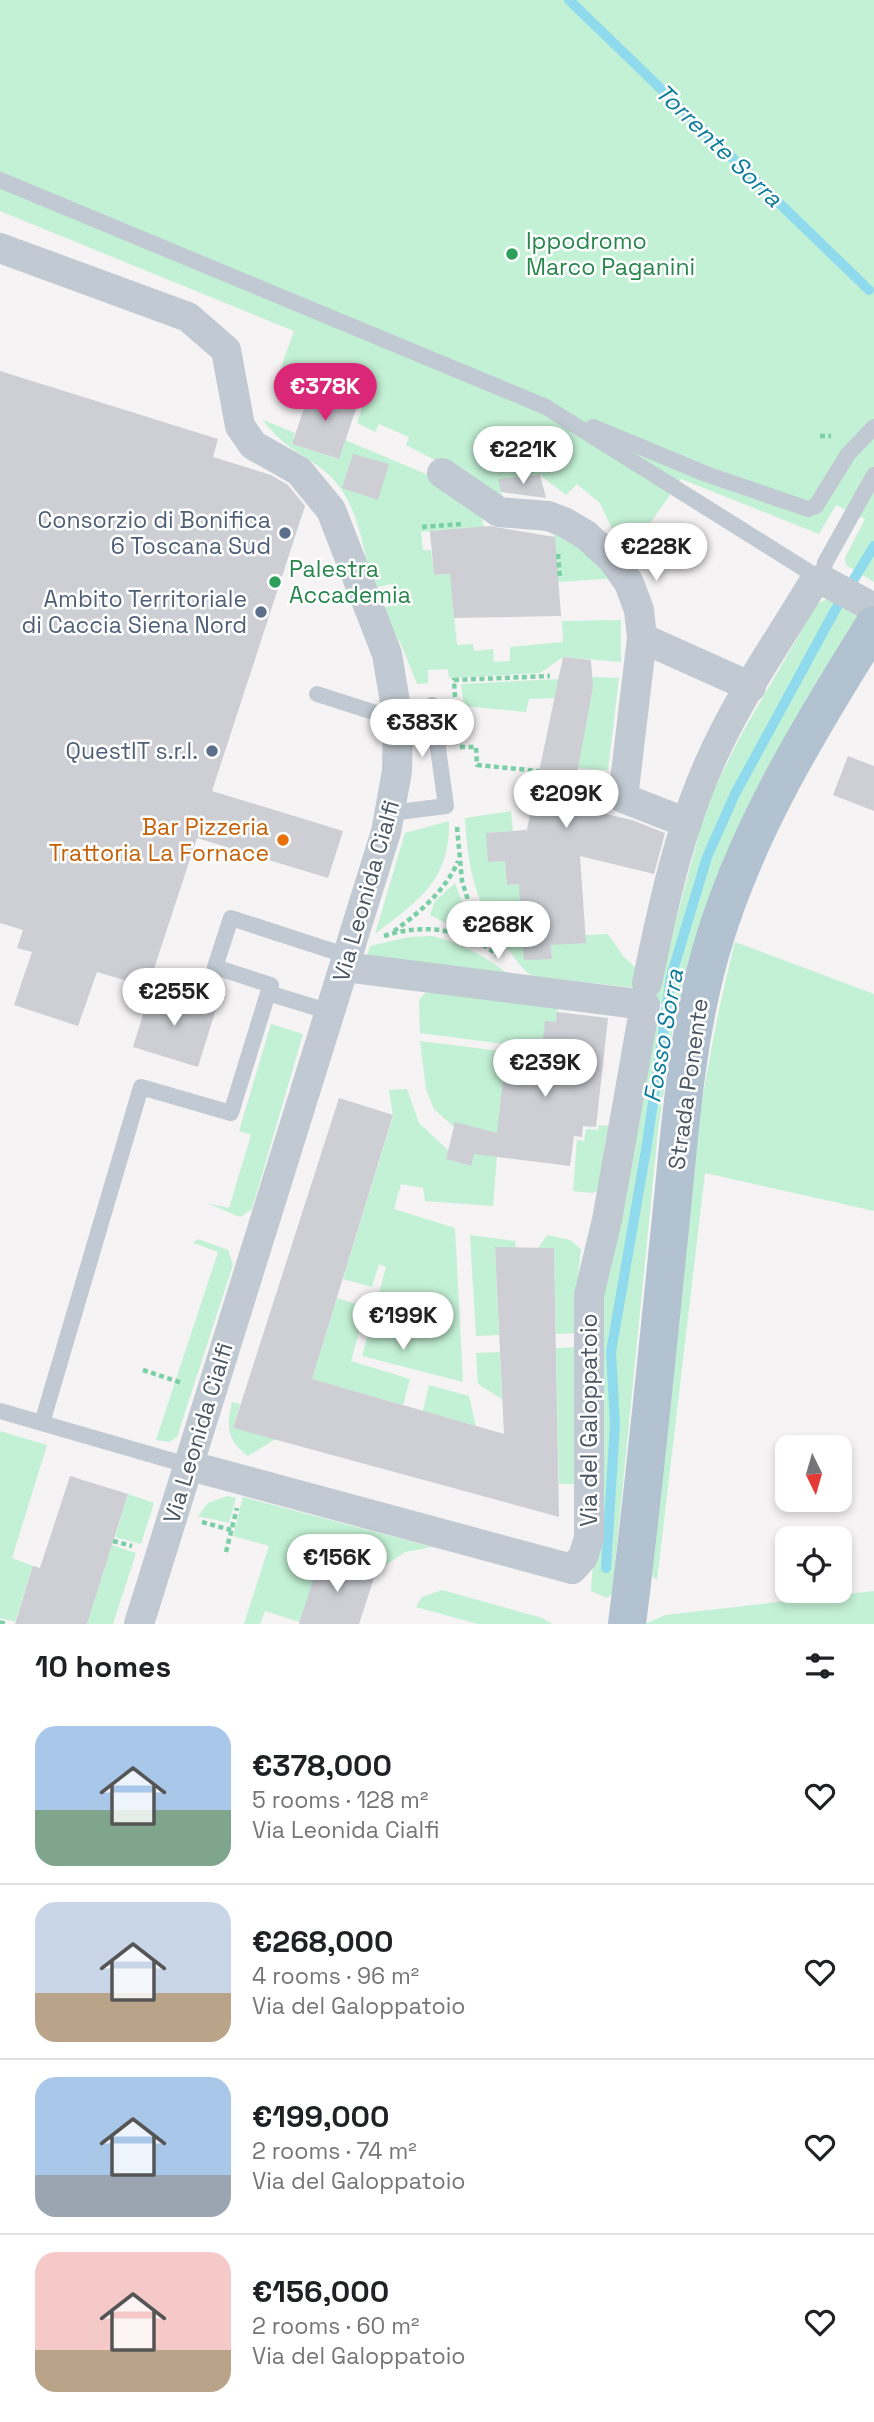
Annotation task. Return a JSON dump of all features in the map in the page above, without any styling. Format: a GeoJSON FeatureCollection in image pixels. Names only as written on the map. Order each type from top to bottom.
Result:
{"type":"FeatureCollection","features":[{"type":"Feature","properties":{"kind":"main road","name":"Strada Ponente"},"geometry":{"type":"LineString","coordinates":[[627,1624],[684,1096],[703,982],[737,877],[773,801],[834,688],[871,612]]}},
{"type":"Feature","properties":{"kind":"street","name":"Via Leonida Cialfi"},"geometry":{"type":"LineString","coordinates":[[0,248],[188,317],[226,350],[240,426],[253,445],[299,471],[331,510],[363,600],[387,654],[398,720],[397,771],[391,813],[347,962],[139,1624]]}},
{"type":"Feature","properties":{"kind":"street"},"geometry":{"type":"LineString","coordinates":[[442,473],[499,512],[548,516],[586,535],[613,560],[629,583],[639,610],[642,638],[622,798],[687,823]]}},
{"type":"Feature","properties":{"kind":"street"},"geometry":{"type":"LineString","coordinates":[[647,983],[687,823],[716,749],[812,585],[828,583],[871,612]]}},
{"type":"Feature","properties":{"kind":"street"},"geometry":{"type":"LineString","coordinates":[[642,638],[751,687]]}},
{"type":"Feature","properties":{"kind":"street","name":"Via del Galoppatoio"},"geometry":{"type":"LineString","coordinates":[[187,1465],[572,1569],[583,1557],[589,1538],[589,1295],[607,1220],[645,1006],[347,962]]}},
{"type":"Feature","properties":{"kind":"lane"},"geometry":{"type":"LineString","coordinates":[[0,180],[706,474],[808,509],[816,506],[848,454],[874,427]]}},
{"type":"Feature","properties":{"kind":"lane"},"geometry":{"type":"LineString","coordinates":[[546,407],[828,583]]}},
{"type":"Feature","properties":{"kind":"lane"},"geometry":{"type":"LineString","coordinates":[[828,583],[825,563],[874,475]]}},
{"type":"Feature","properties":{"kind":"lane"},"geometry":{"type":"LineString","coordinates":[[317,694],[398,720]]}},
{"type":"Feature","properties":{"kind":"lane"},"geometry":{"type":"LineString","coordinates":[[391,813],[446,806],[432,705]]}},
{"type":"Feature","properties":{"kind":"lane"},"geometry":{"type":"LineString","coordinates":[[42,1423],[141,1087],[230,1113],[271,985],[215,967],[231,918],[347,962]]}},
{"type":"Feature","properties":{"kind":"lane"},"geometry":{"type":"LineString","coordinates":[[268,993],[330,1012]]}},
{"type":"Feature","properties":{"kind":"lane"},"geometry":{"type":"LineString","coordinates":[[0,1411],[187,1465]]}},
{"type":"Feature","properties":{"kind":"path"},"geometry":{"type":"LineString","coordinates":[[432,705],[455,703],[454,680],[550,676]]}},
{"type":"Feature","properties":{"kind":"path"},"geometry":{"type":"LineString","coordinates":[[476,752],[477,765],[539,771]]}},
{"type":"Feature","properties":{"kind":"path"},"geometry":{"type":"LineString","coordinates":[[456,816],[458,860],[481,942]]}},
{"type":"Feature","properties":{"kind":"path"},"geometry":{"type":"LineString","coordinates":[[389,934],[428,902],[453,873],[458,860]]}},
{"type":"Feature","properties":{"kind":"path"},"geometry":{"type":"LineString","coordinates":[[379,937],[410,927],[447,930],[481,942],[503,960]]}},
{"type":"Feature","properties":{"kind":"path"},"geometry":{"type":"LineString","coordinates":[[144,1370],[183,1384]]}},
{"type":"Feature","properties":{"kind":"path"},"geometry":{"type":"LineString","coordinates":[[226,1552],[238,1506]]}},
{"type":"Feature","properties":{"kind":"path"},"geometry":{"type":"LineString","coordinates":[[190,1519],[231,1530]]}},
{"type":"Feature","properties":{"kind":"path"},"geometry":{"type":"LineString","coordinates":[[113,1541],[143,1549]]}},
{"type":"Feature","properties":{"kind":"green space","name":"Ippodromo Marco Paganini"},"geometry":{"type":"Polygon","coordinates":[[[0,0],[874,0],[874,582],[846,565],[845,558],[865,519],[836,505],[819,534],[681,479],[626,558],[600,503],[577,484],[566,495],[540,475],[499,480],[504,507],[446,466],[406,445],[409,437],[379,424],[375,432],[357,423],[366,396],[358,393],[356,397],[280,370],[294,331],[0,211],[0,0]]]}},
{"type":"Feature","properties":{"kind":"green space"},"geometry":{"type":"Polygon","coordinates":[[[263,420],[295,433],[292,444],[338,459],[345,440],[438,479],[480,506],[485,535],[467,528],[421,532],[423,550],[431,550],[434,575],[450,574],[457,645],[473,644],[474,651],[493,649],[494,662],[510,661],[510,647],[563,642],[562,621],[621,620],[621,662],[563,657],[540,673],[449,678],[448,669],[428,670],[428,683],[417,684],[401,644],[380,608],[396,605],[391,584],[374,588],[360,531],[342,490],[316,464],[280,439],[263,420]]]}},
{"type":"Feature","properties":{"kind":"green space"},"geometry":{"type":"Polygon","coordinates":[[[553,524],[617,578],[558,582],[553,524]]]}},
{"type":"Feature","properties":{"kind":"green space"},"geometry":{"type":"Polygon","coordinates":[[[827,599],[858,617],[717,884],[682,983],[678,1006],[654,1003],[707,804],[740,737],[817,604],[827,599]]]}},
{"type":"Feature","properties":{"kind":"green space"},"geometry":{"type":"Polygon","coordinates":[[[592,677],[619,678],[608,770],[577,768],[593,687],[592,677]]]}},
{"type":"Feature","properties":{"kind":"green space"},"geometry":{"type":"Polygon","coordinates":[[[559,679],[555,698],[529,699],[526,712],[464,706],[461,684],[559,679]]]}},
{"type":"Feature","properties":{"kind":"green space"},"geometry":{"type":"Polygon","coordinates":[[[574,780],[607,783],[606,794],[591,799],[582,809],[562,807],[574,780]]]}},
{"type":"Feature","properties":{"kind":"green space"},"geometry":{"type":"Polygon","coordinates":[[[511,811],[513,831],[487,833],[488,862],[505,861],[507,885],[519,884],[552,958],[551,945],[585,935],[608,934],[623,956],[639,971],[637,988],[533,976],[521,966],[499,937],[476,890],[465,818],[511,811]]]}},
{"type":"Feature","properties":{"kind":"green space"},"geometry":{"type":"Polygon","coordinates":[[[449,821],[448,842],[438,874],[418,899],[375,934],[405,833],[449,821]]]}},
{"type":"Feature","properties":{"kind":"green space"},"geometry":{"type":"Polygon","coordinates":[[[455,883],[469,919],[454,927],[430,915],[435,901],[455,883]]]}},
{"type":"Feature","properties":{"kind":"green space"},"geometry":{"type":"Polygon","coordinates":[[[432,936],[476,953],[515,980],[366,960],[370,946],[409,937],[432,936]]]}},
{"type":"Feature","properties":{"kind":"green space"},"geometry":{"type":"Polygon","coordinates":[[[735,942],[874,994],[874,1211],[705,1173],[657,1580],[652,1576],[691,1177],[717,1020],[735,942]]]}},
{"type":"Feature","properties":{"kind":"green space"},"geometry":{"type":"Polygon","coordinates":[[[426,992],[558,1008],[556,1022],[542,1049],[420,1033],[419,1000],[426,992]]]}},
{"type":"Feature","properties":{"kind":"green space"},"geometry":{"type":"Polygon","coordinates":[[[650,1022],[673,1026],[658,1131],[612,1594],[607,1598],[591,1591],[596,1521],[597,1334],[650,1022]]]}},
{"type":"Feature","properties":{"kind":"green space"},"geometry":{"type":"Polygon","coordinates":[[[271,1024],[303,1034],[252,1209],[240,1217],[207,1203],[229,1208],[251,1135],[239,1131],[271,1024]]]}},
{"type":"Feature","properties":{"kind":"green space"},"geometry":{"type":"Polygon","coordinates":[[[420,1041],[541,1056],[538,1083],[503,1079],[493,1206],[425,1201],[423,1188],[401,1184],[394,1209],[455,1228],[463,1382],[362,1356],[386,1267],[379,1264],[372,1287],[343,1279],[393,1116],[389,1090],[407,1089],[419,1123],[448,1150],[446,1159],[471,1166],[454,1127],[434,1109],[426,1089],[420,1041]]]}},
{"type":"Feature","properties":{"kind":"green space"},"geometry":{"type":"Polygon","coordinates":[[[599,1125],[612,1126],[600,1190],[592,1193],[573,1191],[577,1140],[584,1141],[586,1129],[598,1130],[599,1125]]]}},
{"type":"Feature","properties":{"kind":"green space"},"geometry":{"type":"Polygon","coordinates":[[[470,1235],[515,1241],[516,1248],[495,1248],[499,1335],[476,1336],[470,1235]]]}},
{"type":"Feature","properties":{"kind":"green space"},"geometry":{"type":"Polygon","coordinates":[[[547,1235],[570,1240],[581,1249],[576,1294],[577,1333],[556,1334],[554,1248],[538,1248],[547,1235]]]}},
{"type":"Feature","properties":{"kind":"green space"},"geometry":{"type":"Polygon","coordinates":[[[198,1239],[228,1250],[233,1265],[177,1437],[169,1442],[156,1440],[218,1252],[193,1243],[198,1239]]]}},
{"type":"Feature","properties":{"kind":"green space"},"geometry":{"type":"Polygon","coordinates":[[[337,1298],[366,1307],[351,1361],[410,1379],[403,1405],[312,1379],[337,1298]]]}},
{"type":"Feature","properties":{"kind":"green space"},"geometry":{"type":"Polygon","coordinates":[[[577,1347],[579,1484],[559,1484],[556,1348],[577,1347]]]}},
{"type":"Feature","properties":{"kind":"green space"},"geometry":{"type":"Polygon","coordinates":[[[500,1352],[502,1399],[478,1384],[476,1353],[500,1352]]]}},
{"type":"Feature","properties":{"kind":"green space"},"geometry":{"type":"Polygon","coordinates":[[[429,1385],[469,1396],[476,1426],[423,1411],[429,1385]]]}},
{"type":"Feature","properties":{"kind":"green space"},"geometry":{"type":"Polygon","coordinates":[[[232,1402],[240,1404],[233,1428],[275,1439],[248,1456],[241,1450],[230,1432],[232,1402]]]}},
{"type":"Feature","properties":{"kind":"green space"},"geometry":{"type":"Polygon","coordinates":[[[0,1431],[47,1445],[12,1558],[33,1566],[15,1622],[0,1618],[0,1431]]]}},
{"type":"Feature","properties":{"kind":"green space"},"geometry":{"type":"Polygon","coordinates":[[[128,1494],[154,1503],[141,1544],[115,1537],[128,1494]]]}},
{"type":"Feature","properties":{"kind":"green space"},"geometry":{"type":"Polygon","coordinates":[[[228,1496],[236,1498],[229,1523],[198,1516],[208,1503],[228,1496]]]}},
{"type":"Feature","properties":{"kind":"green space"},"geometry":{"type":"Polygon","coordinates":[[[243,1497],[432,1547],[405,1552],[300,1622],[265,1611],[260,1624],[244,1624],[269,1546],[233,1536],[243,1497]]]}},
{"type":"Feature","properties":{"kind":"green space"},"geometry":{"type":"Polygon","coordinates":[[[112,1545],[136,1553],[113,1624],[87,1624],[112,1545]]]}},
{"type":"Feature","properties":{"kind":"green space"},"geometry":{"type":"Polygon","coordinates":[[[442,1590],[542,1618],[552,1624],[478,1624],[416,1607],[422,1597],[442,1590]]]}},
{"type":"Feature","properties":{"kind":"green space"},"geometry":{"type":"Polygon","coordinates":[[[874,1591],[874,1624],[645,1624],[665,1615],[775,1602],[852,1603],[852,1594],[874,1591]]]}},
{"type":"Feature","properties":{"kind":"building"},"geometry":{"type":"Polygon","coordinates":[[[0,371],[218,439],[213,457],[271,475],[288,485],[305,506],[212,791],[343,831],[328,878],[197,838],[148,987],[97,972],[78,1026],[14,1005],[32,952],[17,948],[23,930],[0,923],[0,371]]]}},
{"type":"Feature","properties":{"kind":"building"},"geometry":{"type":"Polygon","coordinates":[[[311,387],[358,403],[339,459],[292,444],[311,387]]]}},
{"type":"Feature","properties":{"kind":"building"},"geometry":{"type":"Polygon","coordinates":[[[353,454],[389,464],[378,500],[342,488],[353,454]]]}},
{"type":"Feature","properties":{"kind":"building"},"geometry":{"type":"Polygon","coordinates":[[[540,475],[546,498],[501,492],[498,479],[540,475]]]}},
{"type":"Feature","properties":{"kind":"building"},"geometry":{"type":"Polygon","coordinates":[[[489,526],[555,537],[561,616],[454,618],[450,574],[434,575],[430,531],[489,526]]]}},
{"type":"Feature","properties":{"kind":"building"},"geometry":{"type":"Polygon","coordinates":[[[563,657],[591,660],[593,687],[571,806],[632,820],[665,833],[654,874],[580,856],[586,943],[551,945],[552,959],[524,960],[519,884],[507,885],[505,861],[488,862],[486,833],[526,830],[526,834],[563,657]]]}},
{"type":"Feature","properties":{"kind":"building"},"geometry":{"type":"Polygon","coordinates":[[[848,756],[874,766],[874,811],[833,795],[848,756]]]}},
{"type":"Feature","properties":{"kind":"building"},"geometry":{"type":"Polygon","coordinates":[[[151,988],[216,1009],[198,1067],[133,1047],[151,988]]]}},
{"type":"Feature","properties":{"kind":"building"},"geometry":{"type":"Polygon","coordinates":[[[557,1012],[608,1018],[596,1127],[583,1126],[582,1137],[574,1136],[570,1166],[474,1154],[471,1166],[446,1159],[455,1122],[497,1133],[503,1079],[538,1083],[545,1021],[556,1022],[557,1012]]]}},
{"type":"Feature","properties":{"kind":"building"},"geometry":{"type":"Polygon","coordinates":[[[339,1098],[393,1115],[312,1379],[504,1434],[495,1247],[554,1248],[559,1517],[233,1428],[339,1098]]]}},
{"type":"Feature","properties":{"kind":"building"},"geometry":{"type":"Polygon","coordinates":[[[70,1476],[128,1494],[87,1624],[15,1624],[33,1566],[40,1568],[70,1476]]]}},
{"type":"Feature","properties":{"kind":"building"},"geometry":{"type":"Polygon","coordinates":[[[321,1555],[376,1572],[359,1624],[299,1624],[321,1555]]]}},
{"type":"Feature","properties":{"kind":"waterway","name":"Torrente Sorra"},"geometry":{"type":"LineString","coordinates":[[569,0],[869,290]]}},
{"type":"Feature","properties":{"kind":"waterway","name":"Fosso Sorra"},"geometry":{"type":"LineString","coordinates":[[606,1568],[615,1424],[611,1352],[647,1144],[671,977],[707,857],[735,794],[834,612],[874,546]]}},
{"type":"Feature","properties":{"kind":"place","name":"Ippodromo Marco Paganini"},"geometry":{"type":"Point","coordinates":[512,254]}},
{"type":"Feature","properties":{"kind":"place","name":"Consorzio di Bonifica 6 Toscana Sud"},"geometry":{"type":"Point","coordinates":[285,533]}},
{"type":"Feature","properties":{"kind":"place","name":"Palestra Accademia"},"geometry":{"type":"Point","coordinates":[275,582]}},
{"type":"Feature","properties":{"kind":"place","name":"Ambito Territoriale di Caccia Siena Nord"},"geometry":{"type":"Point","coordinates":[261,612]}},
{"type":"Feature","properties":{"kind":"place","name":"QuestIT s.r.l."},"geometry":{"type":"Point","coordinates":[212,751]}},
{"type":"Feature","properties":{"kind":"place","name":"Bar Pizzeria Trattoria La Fornace"},"geometry":{"type":"Point","coordinates":[283,840]}}]}
